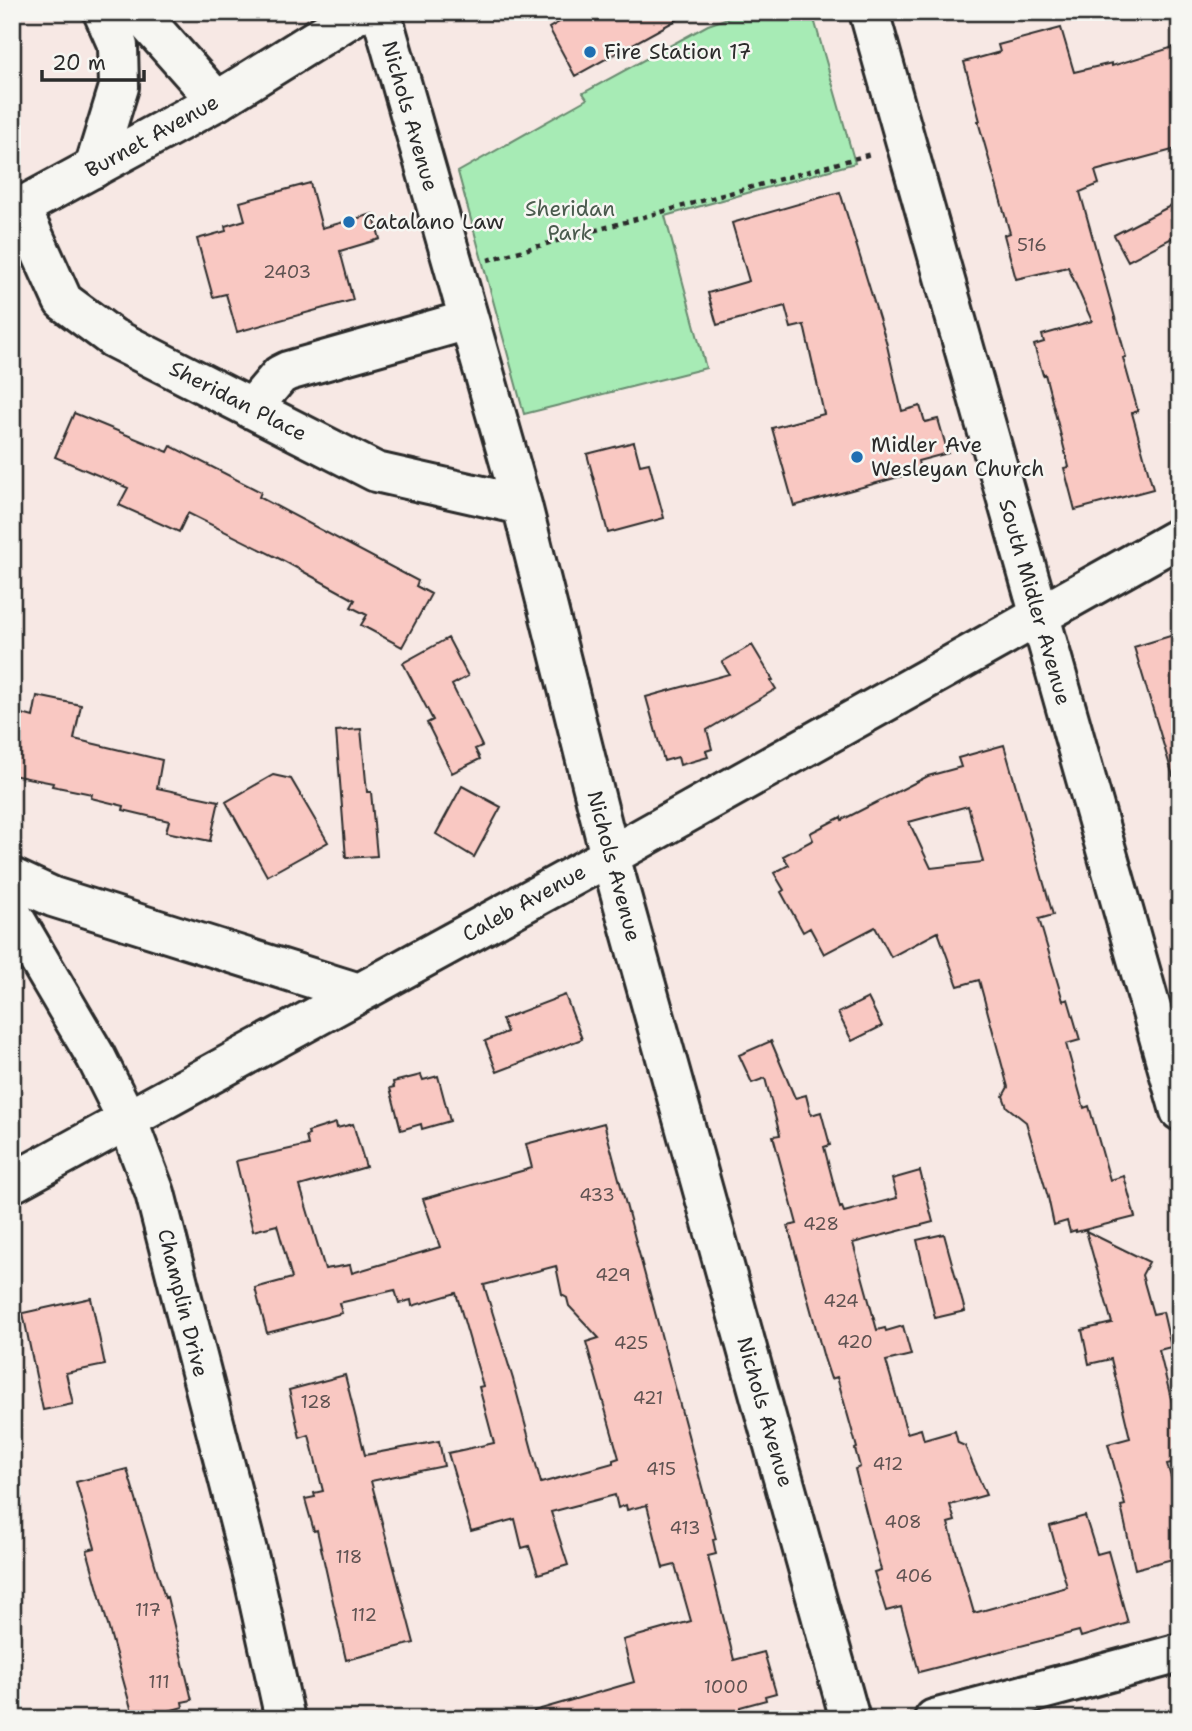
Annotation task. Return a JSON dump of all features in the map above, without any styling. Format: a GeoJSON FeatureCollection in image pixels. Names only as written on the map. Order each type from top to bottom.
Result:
{"type":"FeatureCollection","features":[{"type":"Feature","properties":{"kind":"main road"},"geometry":{"type":"LineString","coordinates":[[94,168],[119,87],[118,46],[103,12]]}},
{"type":"Feature","properties":{"kind":"main road"},"geometry":{"type":"LineString","coordinates":[[138,12],[217,101]]}},
{"type":"Feature","properties":{"kind":"main road","name":"Burnet Avenue"},"geometry":{"type":"LineString","coordinates":[[16,210],[217,101],[360,12]]}},
{"type":"Feature","properties":{"kind":"main road","name":"Nichols Avenue"},"geometry":{"type":"LineString","coordinates":[[381,12],[522,505],[610,856],[850,1719]]}},
{"type":"Feature","properties":{"kind":"main road","name":"South Midler Avenue"},"geometry":{"type":"LineString","coordinates":[[869,12],[1180,1111]]}},
{"type":"Feature","properties":{"kind":"main road","name":"Sheridan Place"},"geometry":{"type":"LineString","coordinates":[[16,210],[63,301],[113,338],[376,471],[522,505]]}},
{"type":"Feature","properties":{"kind":"main road"},"geometry":{"type":"LineString","coordinates":[[251,409],[280,375],[288,371],[468,320]]}},
{"type":"Feature","properties":{"kind":"main road","name":"Caleb Avenue"},"geometry":{"type":"LineString","coordinates":[[12,1183],[610,856],[1180,537]]}},
{"type":"Feature","properties":{"kind":"main road"},"geometry":{"type":"LineString","coordinates":[[12,878],[52,897],[359,993]]}},
{"type":"Feature","properties":{"kind":"main road","name":"Champlin Drive"},"geometry":{"type":"LineString","coordinates":[[12,914],[96,1058],[127,1119],[155,1193],[254,1578],[285,1719]]}},
{"type":"Feature","properties":{"kind":"main road"},"geometry":{"type":"LineString","coordinates":[[934,1719],[1180,1653]]}},
{"type":"Feature","properties":{"kind":"path"},"geometry":{"type":"LineString","coordinates":[[453,269],[906,145]]}},
{"type":"Feature","properties":{"kind":"green space","name":"Sheridan Park"},"geometry":{"type":"Polygon","coordinates":[[[745,12],[812,12],[855,163],[665,216],[706,368],[524,414],[458,172],[587,99],[583,93],[708,25],[745,12]]]}},
{"type":"Feature","properties":{"kind":"building","name":"Fire Station 17"},"geometry":{"type":"Polygon","coordinates":[[[577,12],[691,12],[575,76],[549,28],[577,12]]]}},
{"type":"Feature","properties":{"kind":"building"},"geometry":{"type":"Polygon","coordinates":[[[1061,28],[1074,72],[1112,63],[1112,66],[1180,45],[1180,148],[1095,171],[1099,184],[1080,192],[1126,357],[1123,358],[1138,411],[1132,413],[1153,489],[1075,510],[1064,468],[1069,467],[1045,374],[1043,375],[1034,345],[1044,342],[1042,335],[1092,321],[1068,267],[1016,279],[1004,235],[1010,233],[964,62],[1000,52],[998,45],[1061,28]]]}},
{"type":"Feature","properties":{"kind":"building"},"geometry":{"type":"Polygon","coordinates":[[[310,183],[322,228],[373,214],[380,239],[340,251],[353,300],[237,332],[226,294],[213,297],[197,239],[226,231],[225,226],[245,220],[240,202],[310,183]]]}},
{"type":"Feature","properties":{"kind":"building"},"geometry":{"type":"Polygon","coordinates":[[[840,192],[886,341],[902,411],[920,406],[925,422],[938,419],[948,453],[918,461],[920,471],[794,506],[772,428],[824,414],[804,325],[791,328],[785,306],[717,325],[708,293],[749,281],[732,223],[840,192]]]}},
{"type":"Feature","properties":{"kind":"building"},"geometry":{"type":"Polygon","coordinates":[[[1180,201],[1180,234],[1128,261],[1114,235],[1180,201]]]}},
{"type":"Feature","properties":{"kind":"building"},"geometry":{"type":"Polygon","coordinates":[[[74,413],[168,452],[171,446],[261,492],[259,497],[418,581],[416,586],[431,594],[402,647],[361,625],[367,615],[351,607],[355,600],[284,561],[188,513],[179,532],[119,505],[128,488],[55,457],[74,413]]]}},
{"type":"Feature","properties":{"kind":"building"},"geometry":{"type":"Polygon","coordinates":[[[634,442],[640,465],[649,463],[664,518],[608,533],[587,454],[634,442]]]}},
{"type":"Feature","properties":{"kind":"building"},"geometry":{"type":"Polygon","coordinates":[[[1180,633],[1180,775],[1173,776],[1134,647],[1180,633]]]}},
{"type":"Feature","properties":{"kind":"building"},"geometry":{"type":"Polygon","coordinates":[[[448,638],[468,676],[452,685],[482,746],[475,749],[480,759],[452,773],[427,723],[433,720],[403,663],[448,638]]]}},
{"type":"Feature","properties":{"kind":"building"},"geometry":{"type":"Polygon","coordinates":[[[752,645],[776,689],[707,730],[712,749],[706,751],[708,757],[680,765],[678,757],[664,761],[646,697],[729,674],[722,662],[752,645]]]}},
{"type":"Feature","properties":{"kind":"building"},"geometry":{"type":"Polygon","coordinates":[[[37,696],[81,705],[74,739],[162,760],[157,788],[219,801],[210,841],[166,832],[169,821],[123,810],[124,806],[91,798],[92,794],[12,775],[12,711],[33,717],[37,696]]]}},
{"type":"Feature","properties":{"kind":"building"},"geometry":{"type":"Polygon","coordinates":[[[361,729],[377,856],[346,858],[336,731],[361,729]]]}},
{"type":"Feature","properties":{"kind":"building"},"geometry":{"type":"Polygon","coordinates":[[[1004,745],[1053,915],[1039,919],[1063,1001],[1068,999],[1080,1040],[1066,1044],[1084,1108],[1089,1106],[1110,1180],[1124,1176],[1135,1217],[1076,1232],[1070,1232],[1067,1221],[1054,1225],[1026,1122],[1007,1107],[1003,1096],[1008,1087],[979,980],[958,986],[938,932],[891,957],[875,927],[824,954],[810,928],[803,932],[781,892],[784,890],[774,873],[789,865],[783,856],[813,840],[810,833],[841,817],[842,820],[928,776],[961,767],[958,758],[1004,745]],[[968,806],[909,822],[931,868],[983,862],[968,806]]]}},
{"type":"Feature","properties":{"kind":"building"},"geometry":{"type":"Polygon","coordinates":[[[273,775],[291,779],[328,842],[267,876],[226,802],[273,775]]]}},
{"type":"Feature","properties":{"kind":"building"},"geometry":{"type":"Polygon","coordinates":[[[462,786],[501,807],[474,857],[436,834],[462,786]]]}},
{"type":"Feature","properties":{"kind":"building"},"geometry":{"type":"Polygon","coordinates":[[[565,995],[582,1039],[497,1072],[485,1041],[507,1032],[502,1019],[565,995]]]}},
{"type":"Feature","properties":{"kind":"building"},"geometry":{"type":"Polygon","coordinates":[[[868,998],[882,1026],[852,1041],[838,1013],[868,998]]]}},
{"type":"Feature","properties":{"kind":"building"},"geometry":{"type":"Polygon","coordinates":[[[771,1041],[795,1098],[806,1095],[811,1115],[821,1112],[830,1145],[824,1147],[840,1208],[842,1207],[844,1212],[897,1198],[892,1179],[920,1171],[933,1222],[853,1243],[877,1330],[885,1328],[886,1331],[903,1326],[911,1355],[886,1361],[907,1433],[921,1429],[924,1440],[955,1431],[958,1443],[965,1446],[986,1495],[950,1505],[955,1521],[948,1523],[974,1613],[1067,1587],[1050,1526],[1085,1516],[1097,1554],[1108,1551],[1128,1623],[1081,1637],[1079,1631],[919,1672],[901,1607],[886,1611],[874,1572],[881,1570],[855,1469],[860,1467],[855,1449],[857,1448],[837,1377],[831,1379],[824,1358],[788,1226],[797,1224],[773,1136],[780,1135],[765,1078],[752,1083],[739,1055],[771,1041]]]}},
{"type":"Feature","properties":{"kind":"building"},"geometry":{"type":"Polygon","coordinates":[[[421,1075],[423,1080],[438,1076],[450,1121],[422,1129],[421,1124],[401,1130],[390,1088],[394,1087],[393,1082],[421,1075]]]}},
{"type":"Feature","properties":{"kind":"building"},"geometry":{"type":"Polygon","coordinates":[[[336,1123],[337,1128],[353,1124],[366,1167],[300,1186],[325,1269],[350,1265],[352,1273],[440,1247],[423,1199],[532,1168],[526,1144],[604,1123],[716,1539],[713,1540],[716,1554],[708,1556],[734,1660],[764,1652],[776,1693],[765,1696],[766,1700],[709,1719],[535,1719],[534,1711],[634,1682],[623,1640],[691,1621],[675,1565],[663,1568],[647,1505],[627,1510],[626,1505],[618,1508],[615,1495],[551,1512],[568,1565],[538,1574],[529,1546],[522,1548],[515,1519],[471,1531],[448,1453],[494,1443],[479,1387],[483,1386],[456,1293],[412,1306],[411,1300],[399,1303],[395,1290],[339,1303],[342,1313],[267,1333],[255,1288],[292,1278],[277,1225],[253,1231],[236,1161],[308,1145],[308,1132],[336,1123]],[[556,1266],[484,1285],[541,1483],[613,1463],[613,1460],[619,1458],[586,1342],[599,1338],[562,1295],[556,1266]]]}},
{"type":"Feature","properties":{"kind":"building"},"geometry":{"type":"Polygon","coordinates":[[[1086,1231],[1149,1262],[1142,1275],[1153,1314],[1163,1312],[1171,1347],[1159,1350],[1180,1435],[1180,1461],[1167,1464],[1180,1507],[1180,1557],[1135,1569],[1121,1506],[1125,1505],[1108,1444],[1130,1438],[1111,1359],[1089,1364],[1082,1330],[1112,1323],[1086,1231]]]}},
{"type":"Feature","properties":{"kind":"building"},"geometry":{"type":"Polygon","coordinates":[[[944,1234],[965,1311],[935,1318],[917,1240],[944,1234]]]}},
{"type":"Feature","properties":{"kind":"building"},"geometry":{"type":"Polygon","coordinates":[[[91,1298],[105,1365],[66,1373],[73,1404],[43,1410],[23,1313],[91,1298]]]}},
{"type":"Feature","properties":{"kind":"building"},"geometry":{"type":"Polygon","coordinates":[[[345,1375],[365,1455],[439,1441],[444,1466],[371,1481],[414,1643],[346,1660],[317,1530],[314,1531],[305,1499],[315,1497],[314,1493],[323,1491],[309,1435],[300,1438],[289,1390],[345,1375]]]}},
{"type":"Feature","properties":{"kind":"building"},"geometry":{"type":"Polygon","coordinates":[[[127,1469],[165,1598],[167,1597],[192,1700],[182,1702],[183,1707],[139,1719],[134,1719],[87,1550],[95,1548],[76,1482],[127,1469]]]}},
{"type":"Feature","properties":{"kind":"place","name":"Fire Station 17"},"geometry":{"type":"Point","coordinates":[590,52]}},
{"type":"Feature","properties":{"kind":"place","name":"Catalano Law"},"geometry":{"type":"Point","coordinates":[349,222]}},
{"type":"Feature","properties":{"kind":"place","name":"Midler Ave Wesleyan Church"},"geometry":{"type":"Point","coordinates":[857,457]}}]}
